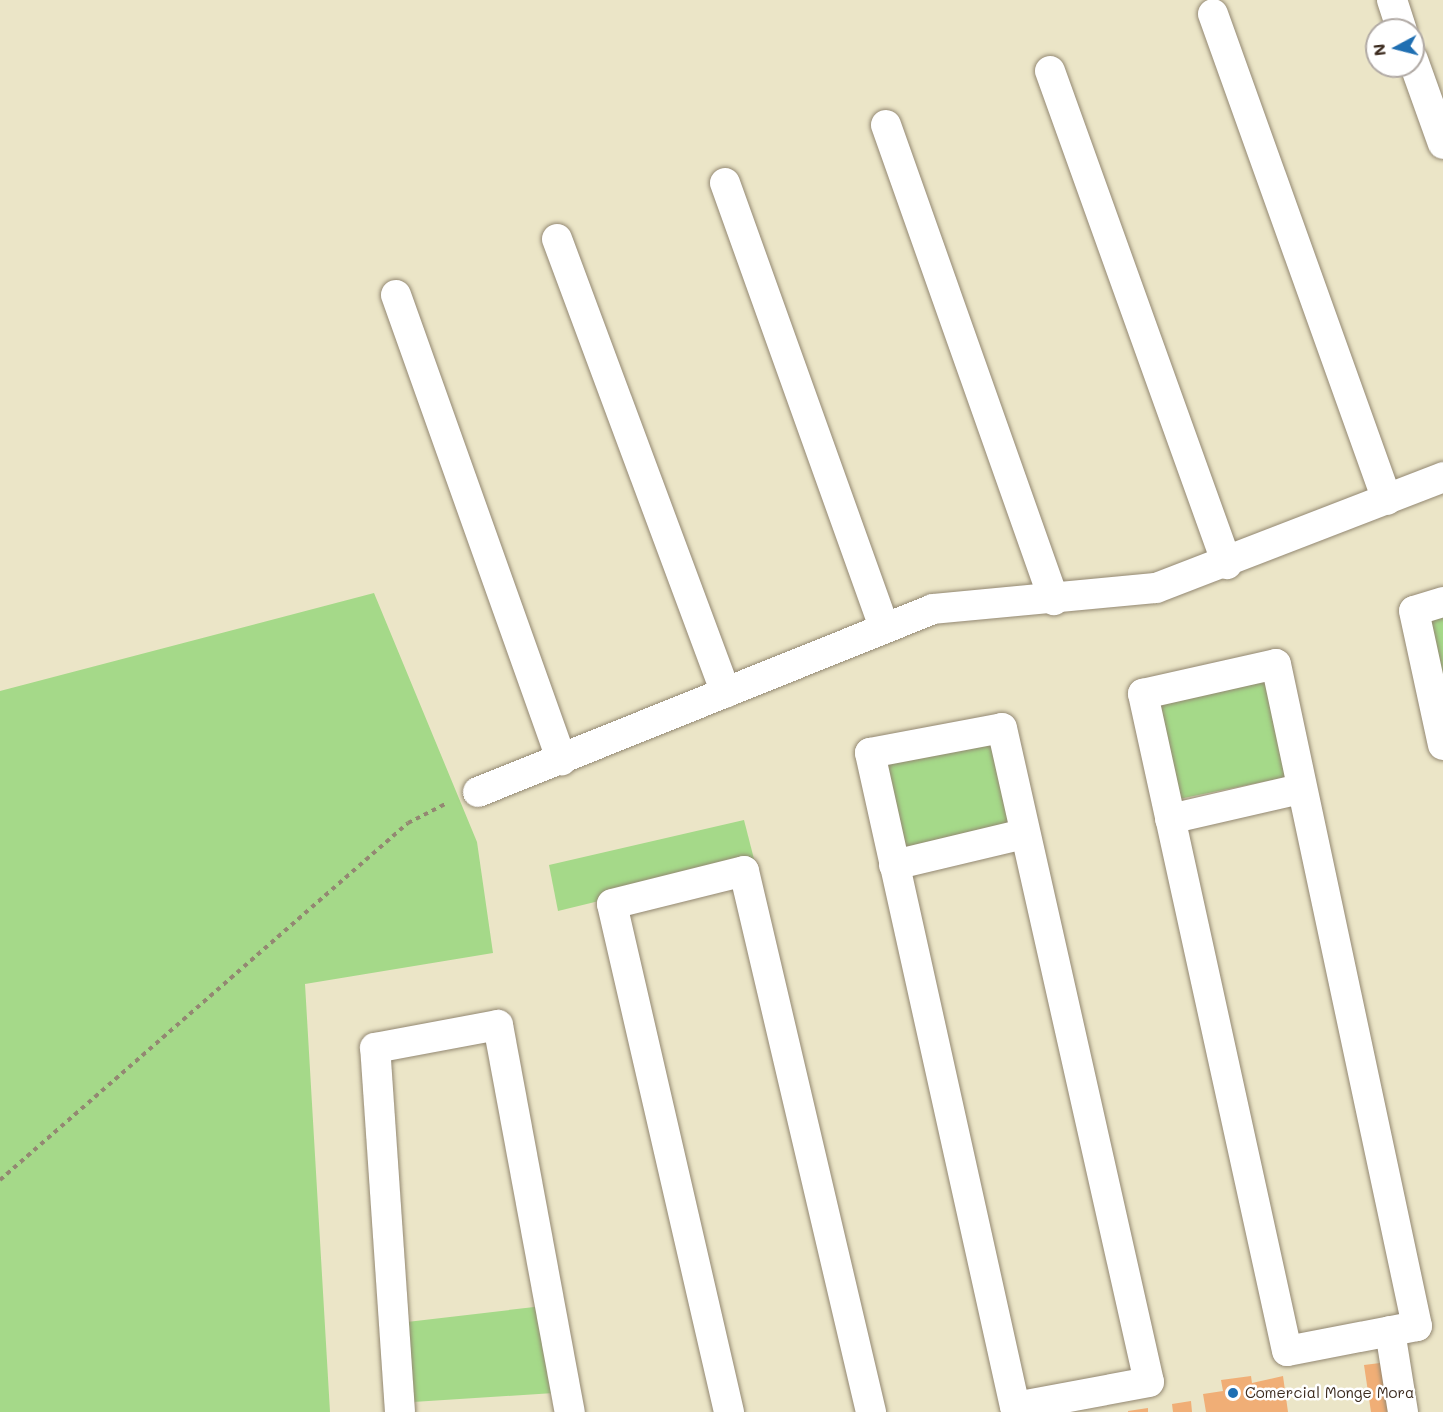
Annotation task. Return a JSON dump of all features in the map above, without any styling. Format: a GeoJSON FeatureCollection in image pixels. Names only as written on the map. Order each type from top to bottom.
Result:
{"type":"FeatureCollection","features":[{"type":"Feature","properties":{"kind":"street"},"geometry":{"type":"LineString","coordinates":[[1392,0],[1398,18]]}},
{"type":"Feature","properties":{"kind":"street"},"geometry":{"type":"LineString","coordinates":[[1212,14],[1387,500]]}},
{"type":"Feature","properties":{"kind":"street"},"geometry":{"type":"LineString","coordinates":[[1050,71],[1227,564]]}},
{"type":"Feature","properties":{"kind":"street"},"geometry":{"type":"LineString","coordinates":[[1419,78],[1443,144]]}},
{"type":"Feature","properties":{"kind":"street"},"geometry":{"type":"LineString","coordinates":[[886,125],[1054,600]]}},
{"type":"Feature","properties":{"kind":"street"},"geometry":{"type":"LineString","coordinates":[[726,183],[884,626]]}},
{"type":"Feature","properties":{"kind":"street"},"geometry":{"type":"LineString","coordinates":[[557,239],[726,693]]}},
{"type":"Feature","properties":{"kind":"street"},"geometry":{"type":"LineString","coordinates":[[396,295],[562,760]]}},
{"type":"Feature","properties":{"kind":"street"},"geometry":{"type":"LineString","coordinates":[[478,792],[726,693],[884,626],[933,609],[1054,600],[1156,588],[1227,564],[1443,477]]}},
{"type":"Feature","properties":{"kind":"street"},"geometry":{"type":"LineString","coordinates":[[1443,602],[1414,611],[1443,745]]}},
{"type":"Feature","properties":{"kind":"street"},"geometry":{"type":"LineString","coordinates":[[1276,664],[1300,789],[1417,1326],[1287,1352],[1143,694],[1276,664]]}},
{"type":"Feature","properties":{"kind":"street"},"geometry":{"type":"LineString","coordinates":[[1002,728],[1024,834],[1149,1382],[1114,1401],[1015,1407],[870,753],[1002,728]]}},
{"type":"Feature","properties":{"kind":"street"},"geometry":{"type":"LineString","coordinates":[[1170,819],[1300,789]]}},
{"type":"Feature","properties":{"kind":"street"},"geometry":{"type":"LineString","coordinates":[[894,865],[1024,834]]}},
{"type":"Feature","properties":{"kind":"street"},"geometry":{"type":"LineString","coordinates":[[729,1412],[612,904],[744,871],[871,1412]]}},
{"type":"Feature","properties":{"kind":"street"},"geometry":{"type":"LineString","coordinates":[[400,1412],[375,1048],[498,1025],[570,1412],[562,1412]]}},
{"type":"Feature","properties":{"kind":"street"},"geometry":{"type":"LineString","coordinates":[[1390,1332],[1403,1412]]}},
{"type":"Feature","properties":{"kind":"path"},"geometry":{"type":"LineString","coordinates":[[0,1180],[408,823],[447,803]]}},
{"type":"Feature","properties":{"kind":"green space"},"geometry":{"type":"Polygon","coordinates":[[[374,593],[477,842],[493,953],[305,984],[330,1412],[0,1412],[0,691],[374,593]]]}},
{"type":"Feature","properties":{"kind":"green space"},"geometry":{"type":"Polygon","coordinates":[[[1443,612],[1443,691],[1425,618],[1443,612]]]}},
{"type":"Feature","properties":{"kind":"green space"},"geometry":{"type":"Polygon","coordinates":[[[1267,675],[1287,777],[1179,799],[1159,696],[1267,675]]]}},
{"type":"Feature","properties":{"kind":"green space"},"geometry":{"type":"Polygon","coordinates":[[[998,735],[1015,828],[898,852],[879,758],[998,735]]]}},
{"type":"Feature","properties":{"kind":"green space"},"geometry":{"type":"Polygon","coordinates":[[[744,820],[755,863],[558,911],[549,865],[744,820]]]}},
{"type":"Feature","properties":{"kind":"green space"},"geometry":{"type":"Polygon","coordinates":[[[543,1306],[554,1393],[413,1402],[407,1322],[543,1306]]]}},
{"type":"Feature","properties":{"kind":"building"},"geometry":{"type":"Polygon","coordinates":[[[1388,1362],[1395,1412],[1371,1412],[1364,1365],[1388,1362]]]}},
{"type":"Feature","properties":{"kind":"building"},"geometry":{"type":"Polygon","coordinates":[[[1251,1376],[1252,1383],[1283,1376],[1288,1412],[1206,1412],[1203,1394],[1223,1391],[1221,1380],[1251,1376]]]}},
{"type":"Feature","properties":{"kind":"building"},"geometry":{"type":"Polygon","coordinates":[[[1191,1401],[1192,1412],[1173,1412],[1172,1404],[1191,1401]]]}},
{"type":"Feature","properties":{"kind":"building"},"geometry":{"type":"Polygon","coordinates":[[[1148,1408],[1148,1412],[1128,1412],[1128,1411],[1148,1408]]]}},
{"type":"Feature","properties":{"kind":"place","name":"Comercial Monge Mora"},"geometry":{"type":"Point","coordinates":[1233,1393]}}]}
